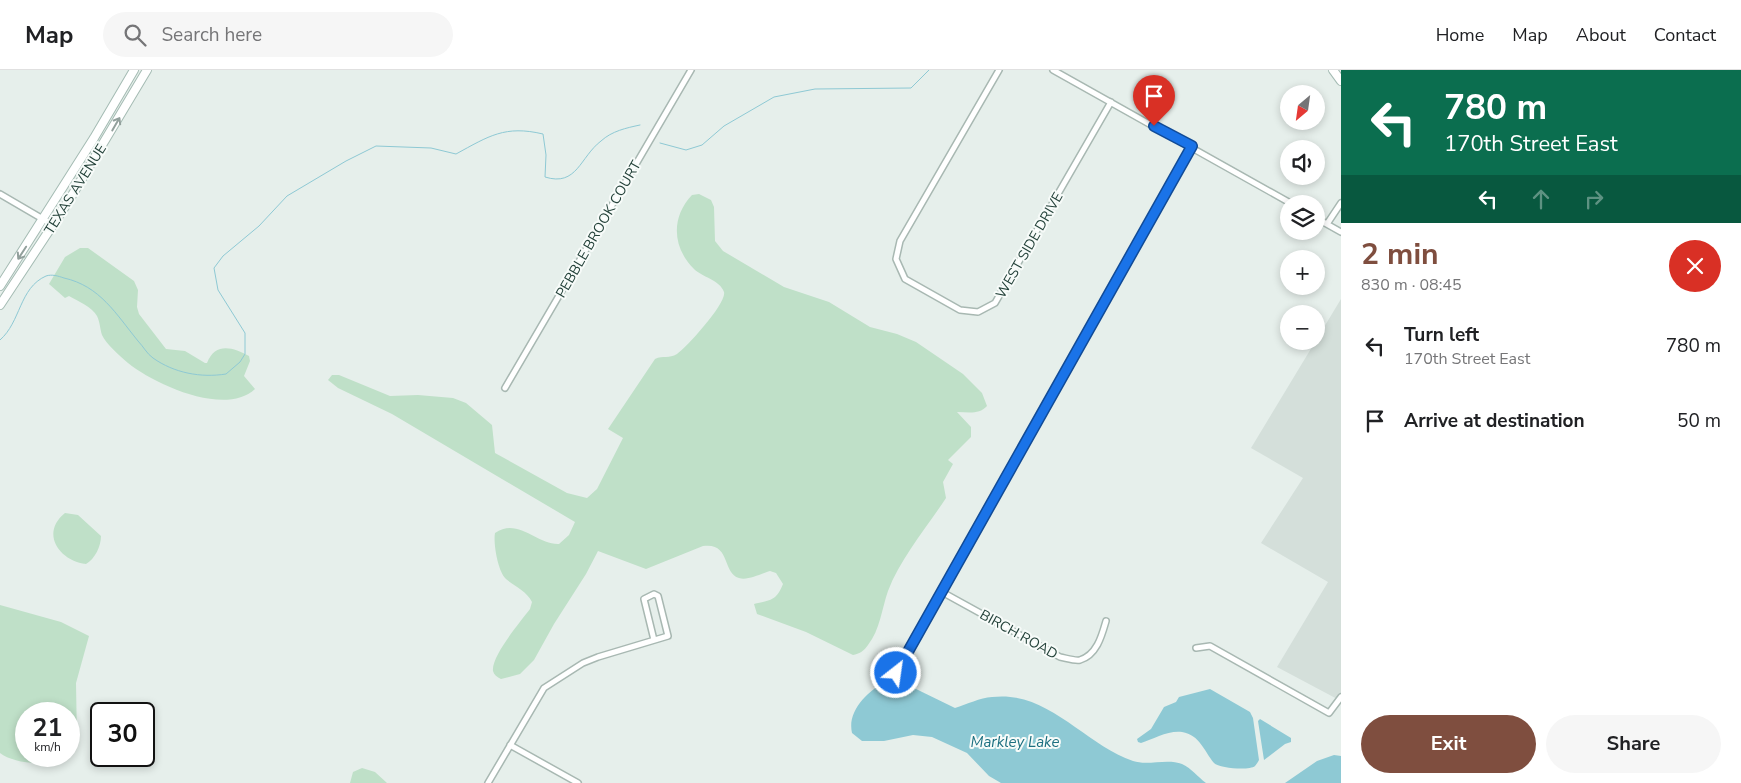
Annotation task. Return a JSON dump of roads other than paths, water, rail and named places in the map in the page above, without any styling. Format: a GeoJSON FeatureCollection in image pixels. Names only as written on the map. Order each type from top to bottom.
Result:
{"type":"FeatureCollection","features":[{"type":"Feature","properties":{"kind":"main road","name":"TEXAS AVENUE"},"geometry":{"type":"LineString","coordinates":[[0,286],[44,219],[134,70]]}},
{"type":"Feature","properties":{"kind":"main road","name":"TEXAS AVENUE"},"geometry":{"type":"LineString","coordinates":[[0,305],[110,135],[147,70]]}},
{"type":"Feature","properties":{"kind":"main road"},"geometry":{"type":"LineString","coordinates":[[1333,70],[1341,81]]}},
{"type":"Feature","properties":{"kind":"street","name":"PEBBLE BROOK COURT"},"geometry":{"type":"LineString","coordinates":[[505,388],[691,70]]}},
{"type":"Feature","properties":{"kind":"street","name":"WEST SIDE DRIVE"},"geometry":{"type":"LineString","coordinates":[[998,70],[900,241],[896,259],[904,279],[960,310],[978,312],[995,303],[1111,102]]}},
{"type":"Feature","properties":{"kind":"street"},"geometry":{"type":"LineString","coordinates":[[1053,70],[1192,146],[1280,197]]}},
{"type":"Feature","properties":{"kind":"street"},"geometry":{"type":"LineString","coordinates":[[896,673],[1192,146]]}},
{"type":"Feature","properties":{"kind":"street"},"geometry":{"type":"LineString","coordinates":[[0,194],[53,225]]}},
{"type":"Feature","properties":{"kind":"street"},"geometry":{"type":"LineString","coordinates":[[1341,203],[1327,224],[1341,232]]}},
{"type":"Feature","properties":{"kind":"street","name":"BIRCH ROAD"},"geometry":{"type":"LineString","coordinates":[[942,592],[1060,657],[1078,661],[1090,655],[1100,641],[1106,621]]}},
{"type":"Feature","properties":{"kind":"street"},"geometry":{"type":"LineString","coordinates":[[488,783],[544,688],[583,663],[668,636],[658,596],[654,594],[644,599],[654,640]]}},
{"type":"Feature","properties":{"kind":"street"},"geometry":{"type":"LineString","coordinates":[[1196,648],[1210,646],[1329,712],[1341,697]]}},
{"type":"Feature","properties":{"kind":"street"},"geometry":{"type":"LineString","coordinates":[[510,745],[578,783]]}},
{"type":"Feature","properties":{"kind":"water","name":"Markley Lake"},"geometry":{"type":"Polygon","coordinates":[[[886,681],[916,689],[955,708],[992,697],[1012,697],[1031,702],[1065,720],[1115,753],[1133,761],[1145,763],[1176,762],[1191,770],[1206,783],[1001,783],[989,776],[967,753],[932,737],[913,735],[884,741],[862,741],[852,733],[853,717],[866,696],[886,681]]]}},
{"type":"Feature","properties":{"kind":"water"},"geometry":{"type":"Polygon","coordinates":[[[1210,689],[1250,712],[1253,718],[1259,760],[1252,768],[1241,769],[1217,765],[1193,736],[1182,732],[1172,732],[1141,743],[1138,742],[1137,739],[1151,729],[1164,707],[1176,702],[1179,697],[1210,689]]]}},
{"type":"Feature","properties":{"kind":"water"},"geometry":{"type":"Polygon","coordinates":[[[1260,719],[1291,738],[1291,742],[1285,744],[1264,760],[1258,721],[1260,719]]]}},
{"type":"Feature","properties":{"kind":"water"},"geometry":{"type":"Polygon","coordinates":[[[1334,755],[1341,756],[1341,783],[1285,783],[1317,761],[1334,755]]]}},
{"type":"Feature","properties":{"kind":"waterway"},"geometry":{"type":"LineString","coordinates":[[660,143],[686,150],[702,145],[724,126],[774,97],[815,89],[911,88],[929,70]]}},
{"type":"Feature","properties":{"kind":"waterway"},"geometry":{"type":"LineString","coordinates":[[0,340],[7,333],[30,289],[37,281],[50,275],[77,282],[97,294],[114,311],[149,354],[161,363],[179,371],[197,375],[226,374],[240,362],[245,354],[245,333],[218,290],[214,268],[223,256],[259,226],[287,196],[346,161],[376,146],[431,148],[456,154],[488,137],[518,131],[543,134],[546,155],[545,177],[564,178],[577,169],[605,138],[619,130],[640,125]]}}]}
